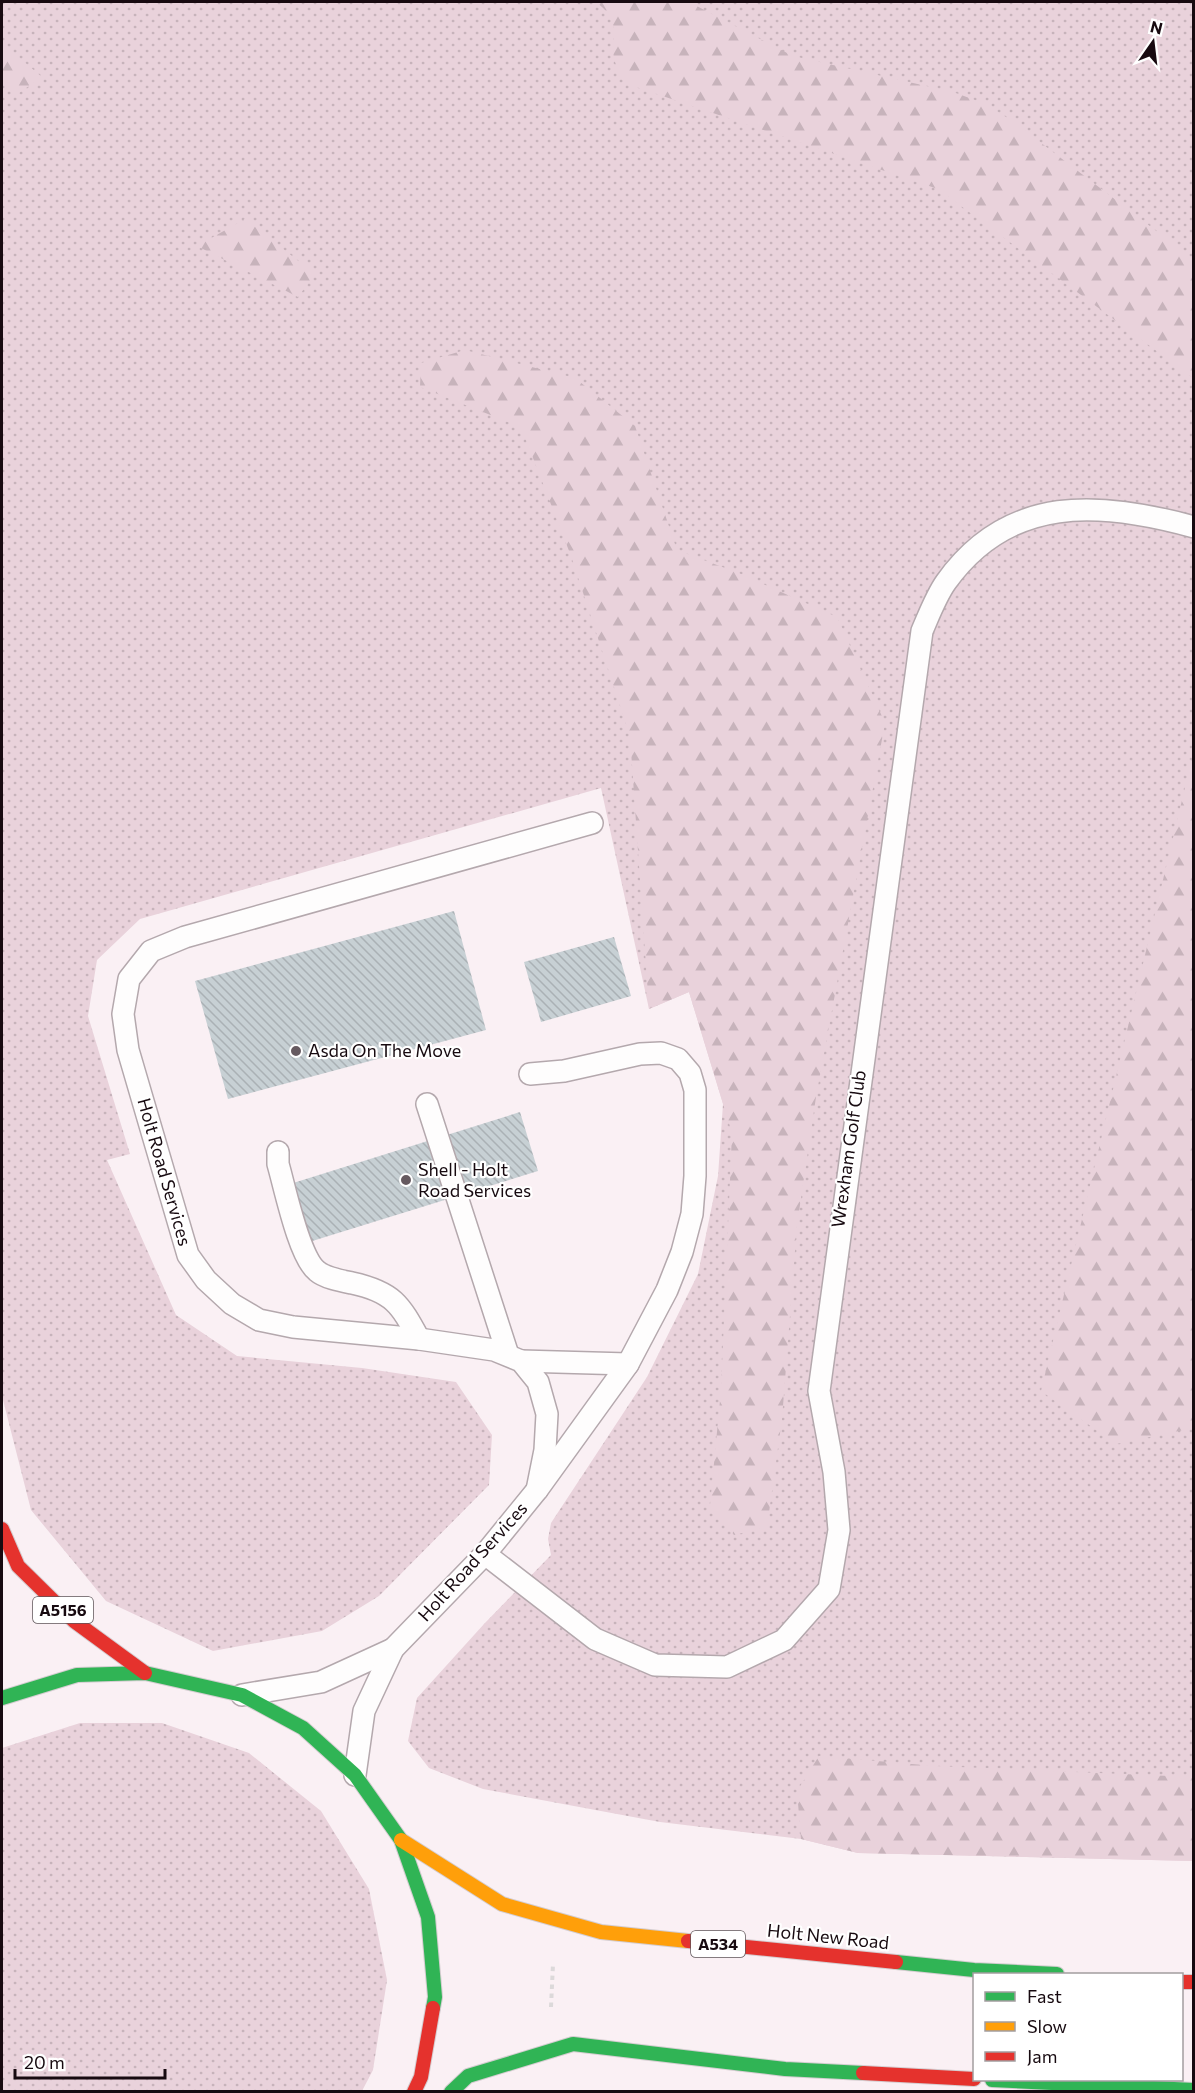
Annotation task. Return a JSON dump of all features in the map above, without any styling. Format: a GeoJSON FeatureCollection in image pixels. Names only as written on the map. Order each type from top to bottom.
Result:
{"type":"FeatureCollection","features":[{"type":"Feature","properties":{"kind":"highway","name":"A5156"},"geometry":{"type":"LineString","coordinates":[[2,1529],[18,1566],[74,1621],[145,1672]]}},
{"type":"Feature","properties":{"kind":"highway"},"geometry":{"type":"LineString","coordinates":[[2,1698],[76,1675],[145,1672],[242,1695],[303,1728],[355,1775],[401,1840],[428,1917],[435,1997],[421,2077],[414,2091]]}},
{"type":"Feature","properties":{"kind":"highway","name":"Holt New Road"},"geometry":{"type":"LineString","coordinates":[[401,1840],[502,1904],[601,1932],[974,1970],[1036,1973]]}},
{"type":"Feature","properties":{"kind":"highway"},"geometry":{"type":"LineString","coordinates":[[451,2091],[468,2076],[573,2044],[785,2069],[973,2079]]}},
{"type":"Feature","properties":{"kind":"highway"},"geometry":{"type":"LineString","coordinates":[[1029,2081],[1194,2090]]}},
{"type":"Feature","properties":{"kind":"lane","name":"Wrexham Golf Club"},"geometry":{"type":"LineString","coordinates":[[484,1554],[595,1639],[655,1665],[727,1667],[784,1640],[829,1589],[839,1530],[834,1472],[819,1391],[837,1242],[922,631],[945,583],[982,541],[1038,514],[1092,507],[1150,515],[1194,527]]}},
{"type":"Feature","properties":{"kind":"lane","name":"Holt Road Services"},"geometry":{"type":"LineString","coordinates":[[355,1775],[364,1711],[393,1649],[484,1554],[537,1490],[545,1450],[547,1414],[538,1383],[515,1358],[419,1339],[293,1328],[260,1320],[232,1304],[206,1280],[188,1255],[128,1050],[123,1014],[129,979],[152,951],[185,937],[592,823]]}},
{"type":"Feature","properties":{"kind":"lane"},"geometry":{"type":"LineString","coordinates":[[530,1074],[564,1071],[640,1054],[661,1053],[678,1059],[690,1073],[695,1100],[695,1176],[692,1214],[682,1252],[668,1290],[628,1364],[537,1490]]}},
{"type":"Feature","properties":{"kind":"lane"},"geometry":{"type":"LineString","coordinates":[[427,1104],[515,1358],[628,1364]]}},
{"type":"Feature","properties":{"kind":"lane"},"geometry":{"type":"LineString","coordinates":[[278,1152],[278,1164],[304,1256],[317,1272],[371,1288],[400,1305],[419,1339]]}},
{"type":"Feature","properties":{"kind":"lane","name":"Holt Road Services"},"geometry":{"type":"LineString","coordinates":[[242,1695],[321,1682],[393,1649]]}},
{"type":"Feature","properties":{"kind":"path"},"geometry":{"type":"LineString","coordinates":[[548,2052],[556,1919]]}},
{"type":"Feature","properties":{"kind":"green space"},"geometry":{"type":"Polygon","coordinates":[[[2,2],[1193,2],[1193,1861],[858,1853],[801,1839],[660,1822],[483,1789],[429,1768],[408,1741],[417,1698],[551,1555],[548,1539],[551,1523],[647,1377],[698,1274],[718,1176],[723,1104],[689,992],[649,1009],[601,788],[140,919],[97,960],[88,1016],[130,1154],[107,1160],[176,1315],[237,1356],[362,1368],[456,1382],[492,1435],[489,1485],[379,1596],[322,1631],[213,1651],[106,1601],[31,1510],[2,1396],[2,2]]]}},
{"type":"Feature","properties":{"kind":"green space"},"geometry":{"type":"Polygon","coordinates":[[[596,2],[689,2],[793,56],[953,92],[983,103],[1011,120],[1193,259],[1193,378],[938,189],[633,86],[617,67],[613,50],[614,27],[606,11],[596,2]]]}},
{"type":"Feature","properties":{"kind":"green space"},"geometry":{"type":"Polygon","coordinates":[[[2,43],[42,77],[16,95],[2,83],[2,43]]]}},
{"type":"Feature","properties":{"kind":"green space"},"geometry":{"type":"Polygon","coordinates":[[[245,219],[315,274],[298,297],[197,246],[245,219]]]}},
{"type":"Feature","properties":{"kind":"green space"},"geometry":{"type":"Polygon","coordinates":[[[465,350],[575,378],[635,426],[677,550],[741,574],[837,617],[885,723],[816,1097],[797,1225],[782,1419],[767,1527],[734,1535],[710,1505],[721,1390],[732,1133],[689,992],[649,1009],[630,736],[571,556],[521,427],[420,387],[421,363],[465,350]]]}},
{"type":"Feature","properties":{"kind":"green space"},"geometry":{"type":"Polygon","coordinates":[[[1193,754],[1193,1428],[1116,1444],[1041,1391],[1193,754]]]}},
{"type":"Feature","properties":{"kind":"green space"},"geometry":{"type":"Polygon","coordinates":[[[80,1723],[162,1723],[249,1753],[321,1811],[369,1889],[387,1980],[373,2070],[362,2091],[2,2091],[2,1748],[80,1723]]]}},
{"type":"Feature","properties":{"kind":"green space"},"geometry":{"type":"Polygon","coordinates":[[[819,1756],[935,1766],[1193,1777],[1193,1861],[858,1853],[801,1839],[797,1791],[819,1756]]]}},
{"type":"Feature","properties":{"kind":"building"},"geometry":{"type":"Polygon","coordinates":[[[454,911],[486,1030],[228,1099],[195,981],[454,911]]]}},
{"type":"Feature","properties":{"kind":"building"},"geometry":{"type":"Polygon","coordinates":[[[614,937],[631,996],[541,1022],[524,962],[614,937]]]}},
{"type":"Feature","properties":{"kind":"building","name":"Shell - Holt Road Services"},"geometry":{"type":"Polygon","coordinates":[[[520,1112],[538,1171],[293,1247],[274,1189],[520,1112]]]}},
{"type":"Feature","properties":{"kind":"traffic: fast"},"geometry":{"type":"LineString","coordinates":[[2,1698],[77,1675],[145,1673],[242,1695],[303,1728],[355,1775],[401,1840],[428,1917],[435,1997],[433,2008]]}},
{"type":"Feature","properties":{"kind":"traffic: fast"},"geometry":{"type":"LineString","coordinates":[[896,1962],[974,1970],[1036,1973]]}},
{"type":"Feature","properties":{"kind":"traffic: fast"},"geometry":{"type":"LineString","coordinates":[[451,2092],[468,2076],[573,2044],[785,2069],[863,2073]]}},
{"type":"Feature","properties":{"kind":"traffic: fast"},"geometry":{"type":"LineString","coordinates":[[1012,2081],[1194,2090]]}},
{"type":"Feature","properties":{"kind":"traffic: slow"},"geometry":{"type":"LineString","coordinates":[[401,1840],[502,1904],[601,1932],[688,1941]]}},
{"type":"Feature","properties":{"kind":"traffic: jam"},"geometry":{"type":"LineString","coordinates":[[2,1529],[18,1566],[74,1621],[145,1673]]}},
{"type":"Feature","properties":{"kind":"traffic: jam"},"geometry":{"type":"LineString","coordinates":[[688,1941],[896,1962]]}},
{"type":"Feature","properties":{"kind":"traffic: jam"},"geometry":{"type":"LineString","coordinates":[[1183,1982],[1194,1982]]}},
{"type":"Feature","properties":{"kind":"traffic: jam"},"geometry":{"type":"LineString","coordinates":[[414,2092],[421,2077],[433,2008]]}},
{"type":"Feature","properties":{"kind":"traffic: jam"},"geometry":{"type":"LineString","coordinates":[[863,2073],[973,2079]]}},
{"type":"Feature","properties":{"kind":"place","name":"Asda On The Move"},"geometry":{"type":"Point","coordinates":[296,1051]}},
{"type":"Feature","properties":{"kind":"place","name":"Shell - Holt Road Services"},"geometry":{"type":"Point","coordinates":[406,1180]}}]}
